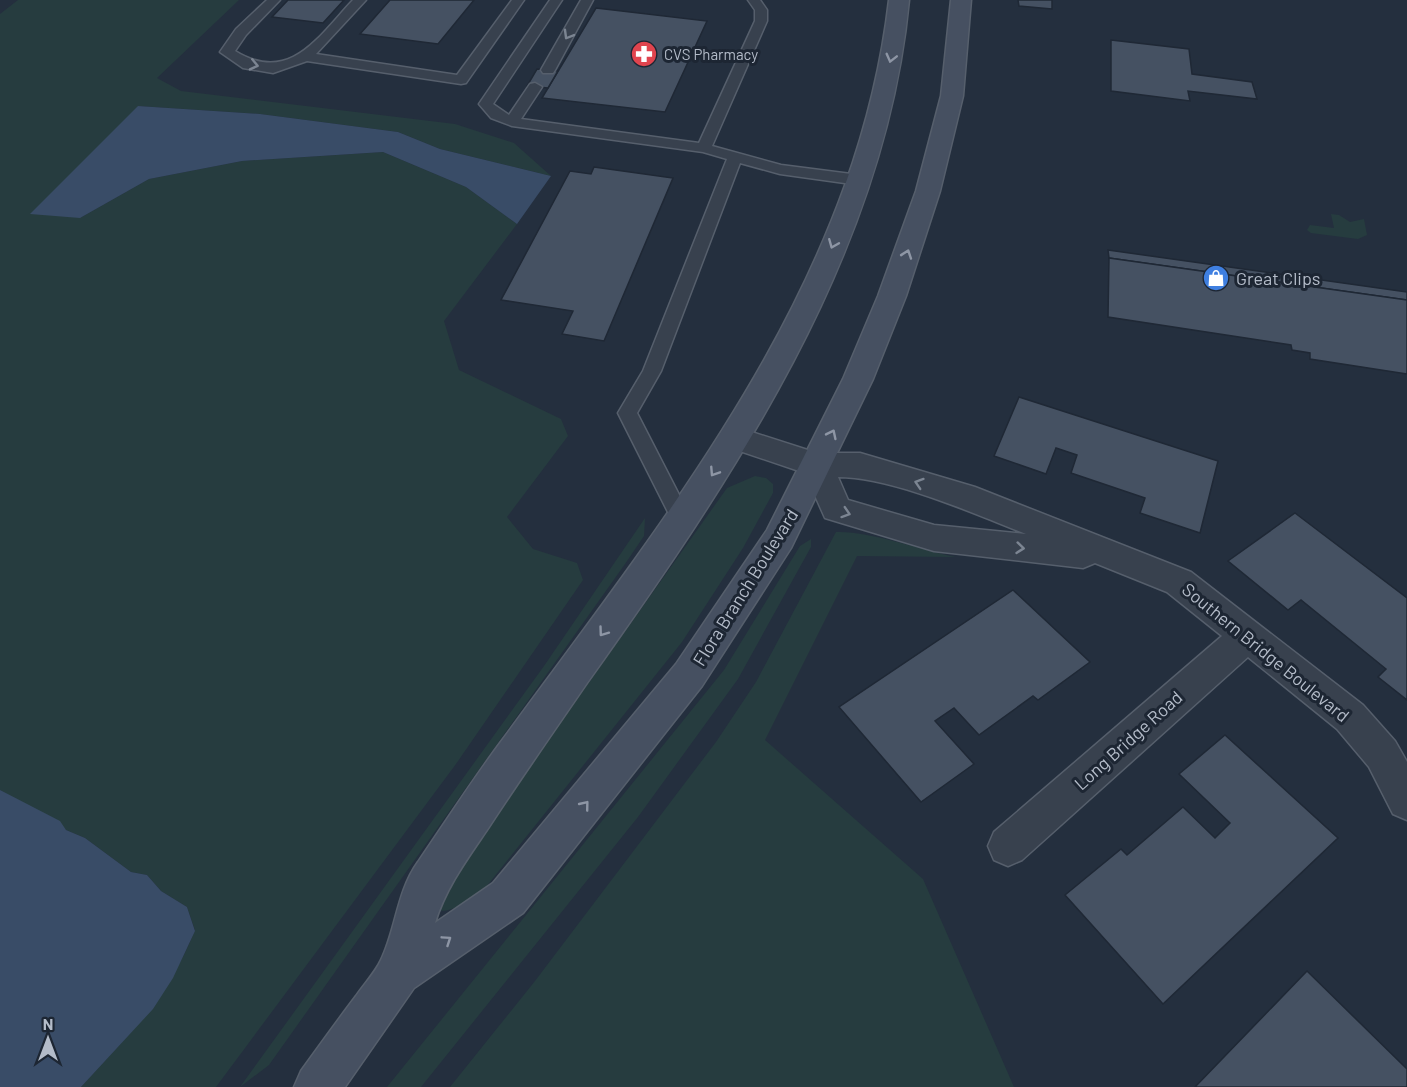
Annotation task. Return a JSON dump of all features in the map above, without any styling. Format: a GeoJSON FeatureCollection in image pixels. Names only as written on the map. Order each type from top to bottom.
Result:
{"type":"FeatureCollection","features":[{"type":"Feature","properties":{"kind":"street","name":"Flora Branch Boulevard"},"geometry":{"type":"LineString","coordinates":[[317,1087],[399,973],[424,887],[514,755],[682,520],[736,438],[780,360],[819,279],[859,180],[894,48],[899,0]]}},
{"type":"Feature","properties":{"kind":"street","name":"Flora Branch Boulevard"},"geometry":{"type":"LineString","coordinates":[[399,973],[508,898],[573,821],[689,675],[779,539],[858,379],[892,296],[928,191],[952,96],[961,0]]}},
{"type":"Feature","properties":{"kind":"street","name":"Southern Bridge Boulevard"},"geometry":{"type":"LineString","coordinates":[[736,438],[817,465],[860,465],[949,493],[1123,558],[1179,582],[1248,634],[1350,717],[1382,754],[1407,801]]}},
{"type":"Feature","properties":{"kind":"street","name":"Southern Bridge Boulevard"},"geometry":{"type":"LineString","coordinates":[[817,465],[836,509],[933,538],[1123,558]]}},
{"type":"Feature","properties":{"kind":"street"},"geometry":{"type":"LineString","coordinates":[[933,538],[949,493]]}},
{"type":"Feature","properties":{"kind":"street","name":"Long Bridge Road"},"geometry":{"type":"LineString","coordinates":[[1008,846],[1248,634]]}},
{"type":"Feature","properties":{"kind":"lane"},"geometry":{"type":"LineString","coordinates":[[274,0],[241,32],[227,52],[248,65],[273,69],[306,57],[360,0]]}},
{"type":"Feature","properties":{"kind":"lane"},"geometry":{"type":"LineString","coordinates":[[461,80],[518,0]]}},
{"type":"Feature","properties":{"kind":"lane"},"geometry":{"type":"LineString","coordinates":[[556,0],[486,104],[496,115],[512,122],[704,148],[780,169],[859,180]]}},
{"type":"Feature","properties":{"kind":"lane"},"geometry":{"type":"LineString","coordinates":[[548,70],[587,0]]}},
{"type":"Feature","properties":{"kind":"lane"},"geometry":{"type":"LineString","coordinates":[[704,148],[761,21],[760,10],[754,0]]}},
{"type":"Feature","properties":{"kind":"lane"},"geometry":{"type":"LineString","coordinates":[[306,57],[499,85]]}},
{"type":"Feature","properties":{"kind":"lane"},"geometry":{"type":"LineString","coordinates":[[512,122],[535,87]]}},
{"type":"Feature","properties":{"kind":"lane"},"geometry":{"type":"LineString","coordinates":[[682,520],[627,413],[652,371],[735,157]]}},
{"type":"Feature","properties":{"kind":"green space"},"geometry":{"type":"Polygon","coordinates":[[[18,0],[239,0],[157,78],[181,91],[455,124],[514,143],[551,176],[440,149],[398,132],[260,114],[138,106],[80,218],[149,179],[242,161],[383,152],[466,187],[517,224],[444,321],[459,370],[561,419],[568,436],[507,517],[533,549],[577,563],[583,580],[456,764],[216,1087],[81,1087],[146,1014],[172,976],[195,930],[187,907],[161,891],[147,875],[131,872],[85,838],[66,830],[0,790],[0,14],[18,0]]]}},
{"type":"Feature","properties":{"kind":"green space"},"geometry":{"type":"Polygon","coordinates":[[[1331,214],[1339,215],[1350,222],[1364,219],[1367,235],[1358,239],[1311,233],[1307,230],[1310,225],[1334,228],[1331,214]]]}},
{"type":"Feature","properties":{"kind":"green space"},"geometry":{"type":"Polygon","coordinates":[[[755,476],[766,478],[773,484],[773,493],[743,548],[682,642],[486,887],[456,907],[449,910],[436,910],[462,861],[727,488],[755,476]]]}},
{"type":"Feature","properties":{"kind":"green space"},"geometry":{"type":"Polygon","coordinates":[[[645,518],[644,536],[625,564],[269,1065],[240,1087],[544,666],[645,518]]]}},
{"type":"Feature","properties":{"kind":"green space"},"geometry":{"type":"Polygon","coordinates":[[[836,532],[864,534],[956,557],[857,556],[765,740],[923,879],[1014,1087],[450,1087],[535,981],[716,742],[756,682],[836,532]]]}},
{"type":"Feature","properties":{"kind":"green space"},"geometry":{"type":"Polygon","coordinates":[[[811,539],[811,547],[738,679],[638,817],[421,1087],[387,1087],[724,670],[800,546],[811,539]]]}},
{"type":"Feature","properties":{"kind":"water"},"geometry":{"type":"Polygon","coordinates":[[[138,106],[260,114],[398,132],[440,149],[551,176],[517,224],[466,187],[383,152],[242,161],[149,179],[80,218],[30,214],[138,106]]]}},
{"type":"Feature","properties":{"kind":"water"},"geometry":{"type":"Polygon","coordinates":[[[0,790],[60,821],[66,830],[85,838],[131,872],[147,875],[161,891],[187,907],[195,931],[173,978],[153,1009],[81,1087],[0,1087],[0,790]]]}},
{"type":"Feature","properties":{"kind":"building"},"geometry":{"type":"Polygon","coordinates":[[[288,0],[344,0],[323,23],[272,17],[288,0]]]}},
{"type":"Feature","properties":{"kind":"building"},"geometry":{"type":"Polygon","coordinates":[[[390,0],[474,0],[438,44],[360,34],[390,0]]]}},
{"type":"Feature","properties":{"kind":"building"},"geometry":{"type":"Polygon","coordinates":[[[1018,0],[1052,0],[1052,9],[1019,6],[1018,0]]]}},
{"type":"Feature","properties":{"kind":"building"},"geometry":{"type":"Polygon","coordinates":[[[596,8],[707,21],[665,112],[542,98],[596,8]]]}},
{"type":"Feature","properties":{"kind":"building"},"geometry":{"type":"Polygon","coordinates":[[[1111,40],[1189,49],[1192,74],[1252,82],[1257,99],[1188,91],[1190,101],[1111,91],[1111,40]]]}},
{"type":"Feature","properties":{"kind":"building"},"geometry":{"type":"Polygon","coordinates":[[[537,69],[558,71],[548,88],[527,86],[537,69]]]}},
{"type":"Feature","properties":{"kind":"building"},"geometry":{"type":"Polygon","coordinates":[[[594,167],[673,178],[604,341],[562,334],[573,311],[501,300],[570,171],[591,174],[594,167]]]}},
{"type":"Feature","properties":{"kind":"building"},"geometry":{"type":"Polygon","coordinates":[[[1108,250],[1407,292],[1407,300],[1109,258],[1108,250]]]}},
{"type":"Feature","properties":{"kind":"building"},"geometry":{"type":"Polygon","coordinates":[[[1109,258],[1407,300],[1407,374],[1310,359],[1310,353],[1292,350],[1291,345],[1108,317],[1109,258]]]}},
{"type":"Feature","properties":{"kind":"building"},"geometry":{"type":"Polygon","coordinates":[[[1019,397],[1218,461],[1200,533],[1140,513],[1145,498],[1071,473],[1077,455],[1056,448],[1046,474],[994,456],[1019,397]]]}},
{"type":"Feature","properties":{"kind":"building"},"geometry":{"type":"Polygon","coordinates":[[[1295,513],[1407,598],[1407,700],[1378,677],[1386,669],[1301,600],[1288,610],[1228,561],[1295,513]]]}},
{"type":"Feature","properties":{"kind":"building"},"geometry":{"type":"Polygon","coordinates":[[[1013,590],[1090,662],[1038,700],[1033,696],[979,735],[954,708],[935,721],[974,764],[921,802],[839,707],[1013,590]]]}},
{"type":"Feature","properties":{"kind":"building"},"geometry":{"type":"Polygon","coordinates":[[[1225,735],[1338,838],[1163,1004],[1065,895],[1121,849],[1127,855],[1183,807],[1215,838],[1230,823],[1179,774],[1225,735]]]}},
{"type":"Feature","properties":{"kind":"building"},"geometry":{"type":"Polygon","coordinates":[[[1307,971],[1407,1069],[1407,1087],[1195,1087],[1307,971]]]}},
{"type":"Feature","properties":{"kind":"place","name":"CVS Pharmacy"},"geometry":{"type":"Point","coordinates":[644,54]}},
{"type":"Feature","properties":{"kind":"place","name":"Great Clips"},"geometry":{"type":"Point","coordinates":[1216,278]}}]}
